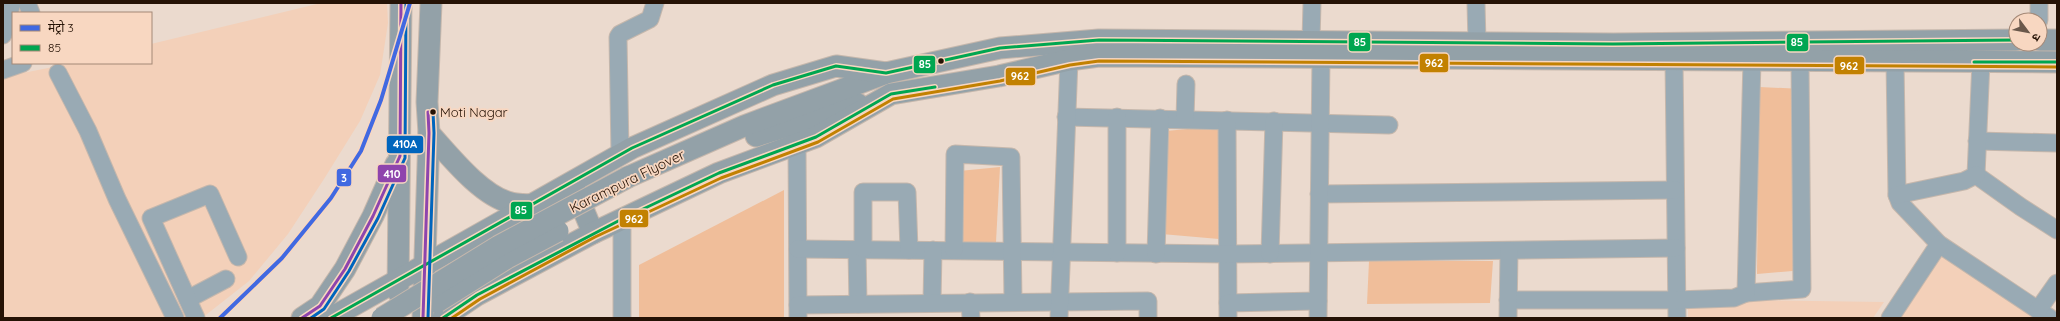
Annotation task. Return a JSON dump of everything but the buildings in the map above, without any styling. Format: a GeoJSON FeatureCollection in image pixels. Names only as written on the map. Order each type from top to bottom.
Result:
{"type":"FeatureCollection","features":[{"type":"Feature","properties":{"kind":"main road"},"geometry":{"type":"LineString","coordinates":[[398,318],[401,3]]}},
{"type":"Feature","properties":{"kind":"main road"},"geometry":{"type":"LineString","coordinates":[[423,318],[429,133],[427,102],[431,3]]}},
{"type":"Feature","properties":{"kind":"main road"},"geometry":{"type":"LineString","coordinates":[[331,318],[620,154],[773,85],[836,66],[886,73],[1000,48],[1099,40],[1316,49],[1674,60],[2057,62]]}},
{"type":"Feature","properties":{"kind":"main road"},"geometry":{"type":"LineString","coordinates":[[443,318],[490,288],[593,233],[719,173],[816,137],[891,94],[999,76],[1069,60],[1099,56],[1478,43],[1613,44],[2008,40]]}},
{"type":"Feature","properties":{"kind":"main road","name":"Karampura Flyover"},"geometry":{"type":"LineString","coordinates":[[382,318],[499,246],[744,126],[886,73]]}},
{"type":"Feature","properties":{"kind":"main road","name":"Karampura Flyover"},"geometry":{"type":"LineString","coordinates":[[411,318],[632,182],[748,139],[891,94]]}},
{"type":"Feature","properties":{"kind":"main road"},"geometry":{"type":"LineString","coordinates":[[429,133],[461,169],[487,191],[510,203],[530,205]]}},
{"type":"Feature","properties":{"kind":"main road"},"geometry":{"type":"LineString","coordinates":[[302,318],[320,306],[345,269],[373,216],[400,156]]}},
{"type":"Feature","properties":{"kind":"main road"},"geometry":{"type":"LineString","coordinates":[[572,181],[593,233]]}},
{"type":"Feature","properties":{"kind":"main road"},"geometry":{"type":"LineString","coordinates":[[468,318],[490,288]]}},
{"type":"Feature","properties":{"kind":"street"},"geometry":{"type":"LineString","coordinates":[[3,35],[12,3]]}},
{"type":"Feature","properties":{"kind":"street"},"geometry":{"type":"LineString","coordinates":[[620,154],[618,37],[620,34],[650,19],[655,3]]}},
{"type":"Feature","properties":{"kind":"street"},"geometry":{"type":"LineString","coordinates":[[1312,3],[1320,122],[1318,318]]}},
{"type":"Feature","properties":{"kind":"street"},"geometry":{"type":"LineString","coordinates":[[1476,3],[1478,43]]}},
{"type":"Feature","properties":{"kind":"street"},"geometry":{"type":"LineString","coordinates":[[1059,318],[1058,301],[1062,251],[1069,60]]}},
{"type":"Feature","properties":{"kind":"street"},"geometry":{"type":"LineString","coordinates":[[1674,60],[1676,318]]}},
{"type":"Feature","properties":{"kind":"street"},"geometry":{"type":"LineString","coordinates":[[1746,293],[1752,60]]}},
{"type":"Feature","properties":{"kind":"street"},"geometry":{"type":"LineString","coordinates":[[1508,300],[1676,300],[1734,298],[1746,293],[1802,289],[1800,60]]}},
{"type":"Feature","properties":{"kind":"street"},"geometry":{"type":"LineString","coordinates":[[1895,61],[1897,194],[1904,210],[1939,244],[2044,314],[2057,283]]}},
{"type":"Feature","properties":{"kind":"street"},"geometry":{"type":"LineString","coordinates":[[1976,175],[1981,62]]}},
{"type":"Feature","properties":{"kind":"street"},"geometry":{"type":"LineString","coordinates":[[3,70],[20,64]]}},
{"type":"Feature","properties":{"kind":"street"},"geometry":{"type":"LineString","coordinates":[[58,73],[88,131],[117,199],[175,318]]}},
{"type":"Feature","properties":{"kind":"street"},"geometry":{"type":"LineString","coordinates":[[1185,119],[1186,84]]}},
{"type":"Feature","properties":{"kind":"street"},"geometry":{"type":"LineString","coordinates":[[1066,116],[1389,125]]}},
{"type":"Feature","properties":{"kind":"street"},"geometry":{"type":"LineString","coordinates":[[1117,117],[1117,253]]}},
{"type":"Feature","properties":{"kind":"street"},"geometry":{"type":"LineString","coordinates":[[1156,254],[1160,118]]}},
{"type":"Feature","properties":{"kind":"street"},"geometry":{"type":"LineString","coordinates":[[1226,120],[1228,310],[1318,301]]}},
{"type":"Feature","properties":{"kind":"street"},"geometry":{"type":"LineString","coordinates":[[1270,254],[1274,121]]}},
{"type":"Feature","properties":{"kind":"street"},"geometry":{"type":"LineString","coordinates":[[1977,141],[2057,142]]}},
{"type":"Feature","properties":{"kind":"street"},"geometry":{"type":"LineString","coordinates":[[797,144],[798,311],[858,304],[892,311],[932,303],[970,310],[1012,301],[1148,301],[1148,318]]}},
{"type":"Feature","properties":{"kind":"street"},"geometry":{"type":"LineString","coordinates":[[954,250],[955,154],[1011,157],[1012,301]]}},
{"type":"Feature","properties":{"kind":"street"},"geometry":{"type":"LineString","coordinates":[[1897,194],[1964,181],[1976,175]]}},
{"type":"Feature","properties":{"kind":"street"},"geometry":{"type":"LineString","coordinates":[[1976,175],[2057,230]]}},
{"type":"Feature","properties":{"kind":"street"},"geometry":{"type":"LineString","coordinates":[[1319,194],[1675,190]]}},
{"type":"Feature","properties":{"kind":"street"},"geometry":{"type":"LineString","coordinates":[[858,304],[863,192],[907,192],[909,250]]}},
{"type":"Feature","properties":{"kind":"street"},"geometry":{"type":"LineString","coordinates":[[196,318],[152,218],[210,194],[238,257]]}},
{"type":"Feature","properties":{"kind":"street"},"geometry":{"type":"LineString","coordinates":[[622,219],[622,318]]}},
{"type":"Feature","properties":{"kind":"street"},"geometry":{"type":"LineString","coordinates":[[1890,318],[1939,244]]}},
{"type":"Feature","properties":{"kind":"street"},"geometry":{"type":"LineString","coordinates":[[798,249],[1012,250],[1156,254],[1319,254],[1676,248]]}},
{"type":"Feature","properties":{"kind":"street"},"geometry":{"type":"LineString","coordinates":[[932,303],[933,250]]}},
{"type":"Feature","properties":{"kind":"street"},"geometry":{"type":"LineString","coordinates":[[1508,318],[1509,251]]}},
{"type":"Feature","properties":{"kind":"street"},"geometry":{"type":"LineString","coordinates":[[188,299],[226,279]]}},
{"type":"Feature","properties":{"kind":"shaded area"},"geometry":{"type":"Polygon","coordinates":[[[321,3],[387,3],[388,23],[380,75],[360,121],[288,234],[249,281],[202,318],[3,318],[3,77],[68,64],[152,64],[152,44],[321,3]]]}},
{"type":"Feature","properties":{"kind":"shaded area"},"geometry":{"type":"Polygon","coordinates":[[[1759,87],[1803,89],[1804,270],[1757,274],[1759,87]]]}},
{"type":"Feature","properties":{"kind":"shaded area"},"geometry":{"type":"Polygon","coordinates":[[[1220,126],[1219,239],[1150,233],[1155,132],[1220,126]]]}},
{"type":"Feature","properties":{"kind":"shaded area"},"geometry":{"type":"Polygon","coordinates":[[[1000,167],[996,242],[948,243],[949,172],[1000,167]]]}},
{"type":"Feature","properties":{"kind":"shaded area"},"geometry":{"type":"Polygon","coordinates":[[[784,190],[784,318],[639,318],[639,265],[784,190]]]}},
{"type":"Feature","properties":{"kind":"shaded area"},"geometry":{"type":"Polygon","coordinates":[[[1938,251],[2041,318],[1898,318],[1938,251]]]}},
{"type":"Feature","properties":{"kind":"shaded area"},"geometry":{"type":"Polygon","coordinates":[[[1369,261],[1493,261],[1490,303],[1367,304],[1369,261]]]}},
{"type":"Feature","properties":{"kind":"shaded area"},"geometry":{"type":"Polygon","coordinates":[[[1688,299],[1884,302],[1873,318],[1688,318],[1688,299]]]}},
{"type":"Feature","properties":{"kind":"metro line","name":"3"},"geometry":{"type":"LineString","coordinates":[[220,318],[282,258],[331,198],[361,151],[381,100],[410,3]]}},
{"type":"Feature","properties":{"kind":"transit line","name":"410"},"geometry":{"type":"LineString","coordinates":[[302,318],[320,306],[345,269],[373,216],[400,156],[401,3]]}},
{"type":"Feature","properties":{"kind":"transit line","name":"410A"},"geometry":{"type":"LineString","coordinates":[[311,318],[324,309],[349,271],[378,218],[405,158],[406,3]]}},
{"type":"Feature","properties":{"kind":"transit line","name":"85"},"geometry":{"type":"LineString","coordinates":[[331,318],[632,148],[773,85],[836,66],[886,73],[1000,48],[1099,40],[1613,44],[2008,40]]}},
{"type":"Feature","properties":{"kind":"transit line","name":"962"},"geometry":{"type":"LineString","coordinates":[[452,318],[480,299],[595,237],[721,178],[818,142],[893,99],[1000,81],[1070,65],[1099,61],[2057,67]]}},
{"type":"Feature","properties":{"kind":"transit line","name":"85"},"geometry":{"type":"LineString","coordinates":[[1974,62],[2057,62]]}},
{"type":"Feature","properties":{"kind":"transit line","name":"85"},"geometry":{"type":"LineString","coordinates":[[443,318],[477,295],[622,219],[719,173],[816,137],[891,94],[935,87]]}},
{"type":"Feature","properties":{"kind":"transit line","name":"410"},"geometry":{"type":"LineString","coordinates":[[423,318],[429,133],[428,112]]}},
{"type":"Feature","properties":{"kind":"transit line","name":"410A"},"geometry":{"type":"LineString","coordinates":[[428,318],[434,133],[433,112]]}},
{"type":"Feature","properties":{"kind":"place","name":"Moti Nagar"},"geometry":{"type":"Point","coordinates":[433,112]}}]}
